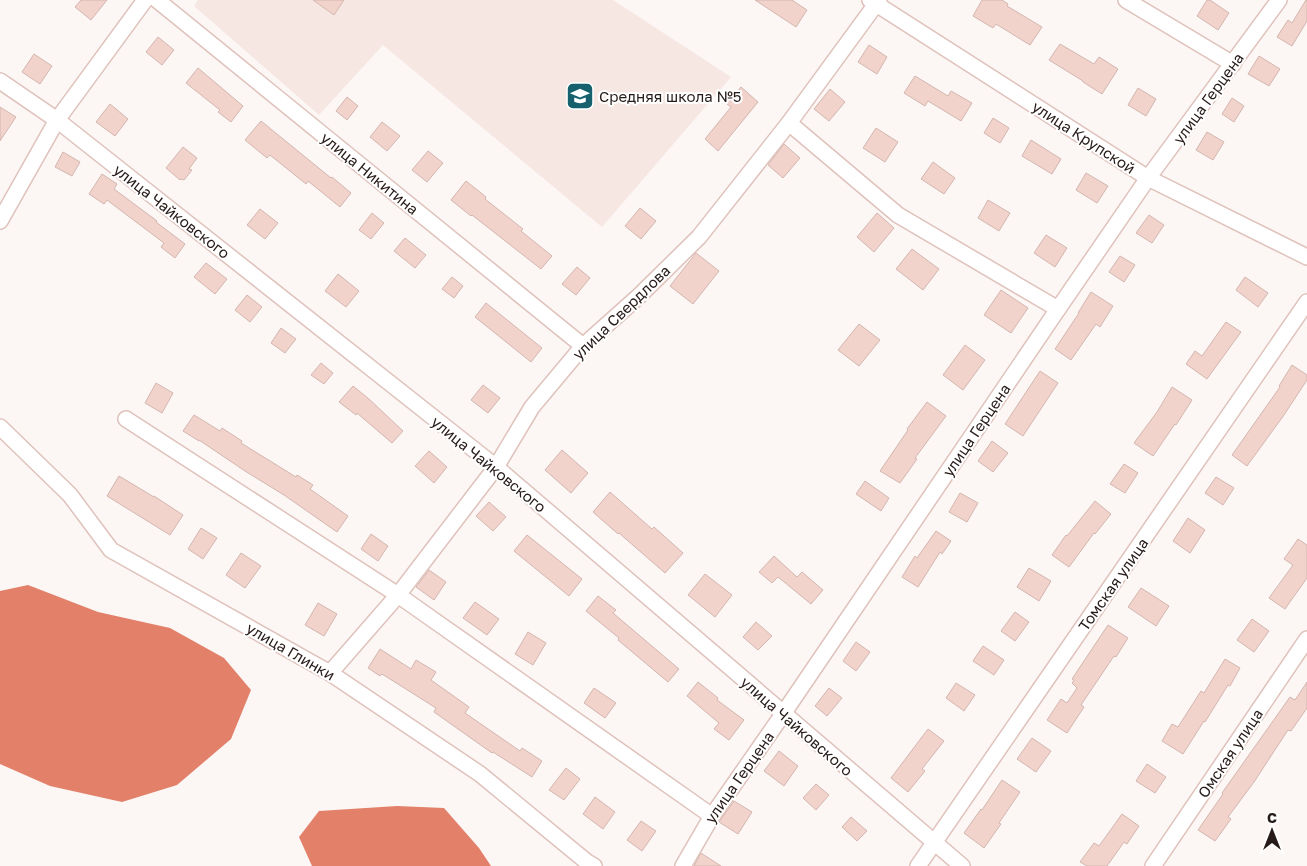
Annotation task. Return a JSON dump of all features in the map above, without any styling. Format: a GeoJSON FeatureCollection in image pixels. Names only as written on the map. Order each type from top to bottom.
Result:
{"type":"FeatureCollection","features":[{"type":"Feature","properties":{"kind":"street"},"geometry":{"type":"LineString","coordinates":[[0,222],[57,120],[145,0]]}},
{"type":"Feature","properties":{"kind":"street","name":"улица Никитина"},"geometry":{"type":"LineString","coordinates":[[157,0],[583,346]]}},
{"type":"Feature","properties":{"kind":"street"},"geometry":{"type":"LineString","coordinates":[[1126,0],[1232,64]]}},
{"type":"Feature","properties":{"kind":"street","name":"улица Герцена"},"geometry":{"type":"LineString","coordinates":[[683,866],[712,816],[1148,178],[1279,0]]}},
{"type":"Feature","properties":{"kind":"street","name":"улица Свердлова"},"geometry":{"type":"LineString","coordinates":[[330,673],[398,595],[496,467],[532,408],[583,346],[639,296],[699,237],[789,123],[875,1]]}},
{"type":"Feature","properties":{"kind":"street","name":"улица Крупской"},"geometry":{"type":"LineString","coordinates":[[875,1],[1148,178],[1307,257]]}},
{"type":"Feature","properties":{"kind":"street","name":"улица Чайковского"},"geometry":{"type":"LineString","coordinates":[[0,81],[57,120],[496,467],[962,866]]}},
{"type":"Feature","properties":{"kind":"street"},"geometry":{"type":"LineString","coordinates":[[789,123],[898,214],[1058,309]]}},
{"type":"Feature","properties":{"kind":"street","name":"Томская улица"},"geometry":{"type":"LineString","coordinates":[[918,866],[1307,302]]}},
{"type":"Feature","properties":{"kind":"street"},"geometry":{"type":"LineString","coordinates":[[126,419],[398,595],[712,816]]}},
{"type":"Feature","properties":{"kind":"street","name":"улица Глинки"},"geometry":{"type":"LineString","coordinates":[[0,427],[70,495],[110,550],[330,673],[480,774],[594,866]]}},
{"type":"Feature","properties":{"kind":"street","name":"Омская улица"},"geometry":{"type":"LineString","coordinates":[[1153,866],[1307,639]]}},
{"type":"Feature","properties":{"kind":"shaded area","name":"Средняя школа №5"},"geometry":{"type":"Polygon","coordinates":[[[198,0],[613,0],[731,77],[602,227],[383,45],[319,115],[194,6],[198,0]]]}},
{"type":"Feature","properties":{"kind":"shaded area"},"geometry":{"type":"Polygon","coordinates":[[[28,585],[98,612],[170,628],[224,658],[251,690],[231,739],[177,785],[122,802],[50,786],[0,764],[0,591],[28,585]]]}},
{"type":"Feature","properties":{"kind":"shaded area"},"geometry":{"type":"Polygon","coordinates":[[[397,806],[444,808],[479,848],[491,866],[312,866],[299,837],[319,811],[397,806]]]}},
{"type":"Feature","properties":{"kind":"building"},"geometry":{"type":"Polygon","coordinates":[[[81,0],[107,0],[91,20],[75,7],[81,0]]]}},
{"type":"Feature","properties":{"kind":"building"},"geometry":{"type":"Polygon","coordinates":[[[313,0],[344,0],[334,15],[313,0]]]}},
{"type":"Feature","properties":{"kind":"building"},"geometry":{"type":"Polygon","coordinates":[[[755,0],[792,0],[807,10],[796,27],[755,0]]]}},
{"type":"Feature","properties":{"kind":"building"},"geometry":{"type":"Polygon","coordinates":[[[982,0],[1002,0],[1008,4],[1007,6],[1042,27],[1030,45],[996,24],[993,28],[973,16],[982,0]]]}},
{"type":"Feature","properties":{"kind":"building"},"geometry":{"type":"Polygon","coordinates":[[[1207,0],[1210,0],[1229,13],[1218,30],[1197,16],[1207,0]]]}},
{"type":"Feature","properties":{"kind":"building"},"geometry":{"type":"Polygon","coordinates":[[[1306,0],[1307,21],[1292,46],[1277,37],[1288,20],[1292,23],[1306,0]]]}},
{"type":"Feature","properties":{"kind":"building"},"geometry":{"type":"Polygon","coordinates":[[[158,37],[174,50],[162,65],[146,52],[158,37]]]}},
{"type":"Feature","properties":{"kind":"building"},"geometry":{"type":"Polygon","coordinates":[[[1060,44],[1094,64],[1099,57],[1118,69],[1102,94],[1049,60],[1060,44]]]}},
{"type":"Feature","properties":{"kind":"building"},"geometry":{"type":"Polygon","coordinates":[[[869,45],[887,57],[877,74],[858,62],[869,45]]]}},
{"type":"Feature","properties":{"kind":"building"},"geometry":{"type":"Polygon","coordinates":[[[34,54],[52,66],[40,84],[22,72],[34,54]]]}},
{"type":"Feature","properties":{"kind":"building"},"geometry":{"type":"Polygon","coordinates":[[[1259,56],[1280,69],[1269,86],[1248,74],[1259,56]]]}},
{"type":"Feature","properties":{"kind":"building"},"geometry":{"type":"Polygon","coordinates":[[[198,68],[243,106],[231,122],[218,112],[220,110],[186,83],[198,68]]]}},
{"type":"Feature","properties":{"kind":"building"},"geometry":{"type":"Polygon","coordinates":[[[915,76],[948,96],[951,91],[972,103],[961,121],[928,101],[925,106],[904,93],[915,76]]]}},
{"type":"Feature","properties":{"kind":"building"},"geometry":{"type":"Polygon","coordinates":[[[741,87],[758,102],[718,151],[705,139],[731,107],[727,104],[741,87]]]}},
{"type":"Feature","properties":{"kind":"building"},"geometry":{"type":"Polygon","coordinates":[[[1138,88],[1156,99],[1146,116],[1128,105],[1138,88]]]}},
{"type":"Feature","properties":{"kind":"building"},"geometry":{"type":"Polygon","coordinates":[[[830,89],[845,102],[829,121],[814,109],[830,89]]]}},
{"type":"Feature","properties":{"kind":"building"},"geometry":{"type":"Polygon","coordinates":[[[347,97],[358,106],[347,120],[336,111],[347,97]]]}},
{"type":"Feature","properties":{"kind":"building"},"geometry":{"type":"Polygon","coordinates":[[[1232,98],[1244,106],[1234,122],[1222,114],[1232,98]]]}},
{"type":"Feature","properties":{"kind":"building"},"geometry":{"type":"Polygon","coordinates":[[[110,104],[128,119],[115,136],[96,122],[110,104]]]}},
{"type":"Feature","properties":{"kind":"building"},"geometry":{"type":"Polygon","coordinates":[[[0,107],[16,117],[0,141],[0,107]]]}},
{"type":"Feature","properties":{"kind":"building"},"geometry":{"type":"Polygon","coordinates":[[[993,118],[1009,128],[1000,143],[984,133],[993,118]]]}},
{"type":"Feature","properties":{"kind":"building"},"geometry":{"type":"Polygon","coordinates":[[[261,121],[351,193],[340,207],[308,181],[306,184],[270,155],[267,158],[245,140],[261,121]]]}},
{"type":"Feature","properties":{"kind":"building"},"geometry":{"type":"Polygon","coordinates":[[[382,122],[400,136],[387,151],[370,137],[382,122]]]}},
{"type":"Feature","properties":{"kind":"building"},"geometry":{"type":"Polygon","coordinates":[[[876,128],[898,142],[885,162],[863,148],[876,128]]]}},
{"type":"Feature","properties":{"kind":"building"},"geometry":{"type":"Polygon","coordinates":[[[1207,132],[1224,142],[1213,160],[1196,150],[1207,132]]]}},
{"type":"Feature","properties":{"kind":"building"},"geometry":{"type":"Polygon","coordinates":[[[1031,140],[1061,159],[1052,174],[1022,156],[1031,140]]]}},
{"type":"Feature","properties":{"kind":"building"},"geometry":{"type":"Polygon","coordinates":[[[784,144],[800,158],[783,178],[768,165],[784,144]]]}},
{"type":"Feature","properties":{"kind":"building"},"geometry":{"type":"Polygon","coordinates":[[[183,147],[197,158],[189,169],[192,170],[184,180],[180,180],[166,168],[183,147]]]}},
{"type":"Feature","properties":{"kind":"building"},"geometry":{"type":"Polygon","coordinates":[[[428,151],[443,163],[427,182],[412,170],[428,151]]]}},
{"type":"Feature","properties":{"kind":"building"},"geometry":{"type":"Polygon","coordinates":[[[63,152],[80,162],[72,176],[55,167],[63,152]]]}},
{"type":"Feature","properties":{"kind":"building"},"geometry":{"type":"Polygon","coordinates":[[[933,162],[955,178],[944,194],[921,179],[933,162]]]}},
{"type":"Feature","properties":{"kind":"building"},"geometry":{"type":"Polygon","coordinates":[[[1086,173],[1108,186],[1097,203],[1076,190],[1086,173]]]}},
{"type":"Feature","properties":{"kind":"building"},"geometry":{"type":"Polygon","coordinates":[[[102,174],[117,184],[114,189],[185,244],[175,258],[161,247],[164,243],[107,200],[104,204],[89,194],[102,174]]]}},
{"type":"Feature","properties":{"kind":"building"},"geometry":{"type":"Polygon","coordinates":[[[466,181],[486,197],[485,199],[523,229],[521,231],[552,256],[541,269],[451,200],[466,181]]]}},
{"type":"Feature","properties":{"kind":"building"},"geometry":{"type":"Polygon","coordinates":[[[988,200],[1010,213],[999,231],[978,218],[988,200]]]}},
{"type":"Feature","properties":{"kind":"building"},"geometry":{"type":"Polygon","coordinates":[[[640,208],[656,221],[641,239],[625,226],[640,208]]]}},
{"type":"Feature","properties":{"kind":"building"},"geometry":{"type":"Polygon","coordinates":[[[260,209],[278,223],[265,239],[247,225],[260,209]]]}},
{"type":"Feature","properties":{"kind":"building"},"geometry":{"type":"Polygon","coordinates":[[[372,213],[384,223],[371,239],[359,230],[372,213]]]}},
{"type":"Feature","properties":{"kind":"building"},"geometry":{"type":"Polygon","coordinates":[[[877,213],[894,228],[874,252],[857,237],[877,213]]]}},
{"type":"Feature","properties":{"kind":"building"},"geometry":{"type":"Polygon","coordinates":[[[1149,215],[1164,225],[1152,243],[1136,233],[1149,215]]]}},
{"type":"Feature","properties":{"kind":"building"},"geometry":{"type":"Polygon","coordinates":[[[1046,235],[1067,248],[1055,267],[1034,253],[1046,235]]]}},
{"type":"Feature","properties":{"kind":"building"},"geometry":{"type":"Polygon","coordinates":[[[405,238],[426,255],[415,268],[394,251],[405,238]]]}},
{"type":"Feature","properties":{"kind":"building"},"geometry":{"type":"Polygon","coordinates":[[[912,249],[939,269],[923,290],[896,269],[912,249]]]}},
{"type":"Feature","properties":{"kind":"building"},"geometry":{"type":"Polygon","coordinates":[[[696,253],[719,271],[693,304],[670,286],[696,253]]]}},
{"type":"Feature","properties":{"kind":"building"},"geometry":{"type":"Polygon","coordinates":[[[1120,256],[1135,265],[1124,282],[1109,272],[1120,256]]]}},
{"type":"Feature","properties":{"kind":"building"},"geometry":{"type":"Polygon","coordinates":[[[206,263],[227,279],[215,294],[194,277],[206,263]]]}},
{"type":"Feature","properties":{"kind":"building"},"geometry":{"type":"Polygon","coordinates":[[[577,267],[590,278],[576,295],[562,284],[577,267]]]}},
{"type":"Feature","properties":{"kind":"building"},"geometry":{"type":"Polygon","coordinates":[[[338,274],[359,291],[346,307],[325,291],[338,274]]]}},
{"type":"Feature","properties":{"kind":"building"},"geometry":{"type":"Polygon","coordinates":[[[452,277],[463,286],[454,298],[442,289],[452,277]]]}},
{"type":"Feature","properties":{"kind":"building"},"geometry":{"type":"Polygon","coordinates":[[[1245,277],[1268,293],[1258,307],[1236,290],[1245,277]]]}},
{"type":"Feature","properties":{"kind":"building"},"geometry":{"type":"Polygon","coordinates":[[[1001,290],[1028,308],[1011,333],[984,315],[1001,290]]]}},
{"type":"Feature","properties":{"kind":"building"},"geometry":{"type":"Polygon","coordinates":[[[1091,292],[1113,306],[1100,327],[1096,324],[1071,360],[1055,349],[1091,292]]]}},
{"type":"Feature","properties":{"kind":"building"},"geometry":{"type":"Polygon","coordinates":[[[247,295],[262,307],[250,322],[235,310],[247,295]]]}},
{"type":"Feature","properties":{"kind":"building"},"geometry":{"type":"Polygon","coordinates":[[[486,303],[542,348],[531,362],[475,317],[486,303]]]}},
{"type":"Feature","properties":{"kind":"building"},"geometry":{"type":"Polygon","coordinates":[[[1226,322],[1241,332],[1207,379],[1186,364],[1195,351],[1202,356],[1226,322]]]}},
{"type":"Feature","properties":{"kind":"building"},"geometry":{"type":"Polygon","coordinates":[[[859,324],[880,340],[859,366],[838,350],[859,324]]]}},
{"type":"Feature","properties":{"kind":"building"},"geometry":{"type":"Polygon","coordinates":[[[281,328],[296,339],[285,353],[271,343],[281,328]]]}},
{"type":"Feature","properties":{"kind":"building"},"geometry":{"type":"Polygon","coordinates":[[[965,345],[985,360],[963,390],[943,375],[965,345]]]}},
{"type":"Feature","properties":{"kind":"building"},"geometry":{"type":"Polygon","coordinates":[[[321,363],[333,373],[324,384],[311,375],[321,363]]]}},
{"type":"Feature","properties":{"kind":"building"},"geometry":{"type":"Polygon","coordinates":[[[1292,365],[1307,375],[1307,380],[1247,466],[1232,455],[1280,387],[1292,365]]]}},
{"type":"Feature","properties":{"kind":"building"},"geometry":{"type":"Polygon","coordinates":[[[1040,371],[1058,383],[1023,436],[1005,424],[1040,371]]]}},
{"type":"Feature","properties":{"kind":"building"},"geometry":{"type":"Polygon","coordinates":[[[156,383],[173,393],[162,413],[145,403],[156,383]]]}},
{"type":"Feature","properties":{"kind":"building"},"geometry":{"type":"Polygon","coordinates":[[[483,385],[500,398],[488,413],[471,400],[483,385]]]}},
{"type":"Feature","properties":{"kind":"building"},"geometry":{"type":"Polygon","coordinates":[[[353,386],[403,431],[392,443],[357,413],[356,415],[339,402],[353,386]]]}},
{"type":"Feature","properties":{"kind":"building"},"geometry":{"type":"Polygon","coordinates":[[[1172,387],[1192,400],[1153,456],[1134,443],[1157,412],[1172,387]]]}},
{"type":"Feature","properties":{"kind":"building"},"geometry":{"type":"Polygon","coordinates":[[[927,402],[946,416],[915,458],[917,459],[900,483],[880,471],[927,402]]]}},
{"type":"Feature","properties":{"kind":"building"},"geometry":{"type":"Polygon","coordinates":[[[194,415],[220,431],[222,428],[242,441],[241,443],[296,477],[297,475],[313,485],[310,489],[348,516],[337,532],[284,495],[183,431],[194,415]]]}},
{"type":"Feature","properties":{"kind":"building"},"geometry":{"type":"Polygon","coordinates":[[[992,441],[1008,453],[993,472],[978,461],[992,441]]]}},
{"type":"Feature","properties":{"kind":"building"},"geometry":{"type":"Polygon","coordinates":[[[562,450],[588,473],[571,493],[545,470],[562,450]]]}},
{"type":"Feature","properties":{"kind":"building"},"geometry":{"type":"Polygon","coordinates":[[[429,451],[447,467],[434,483],[415,466],[429,451]]]}},
{"type":"Feature","properties":{"kind":"building"},"geometry":{"type":"Polygon","coordinates":[[[1124,464],[1138,473],[1125,493],[1110,484],[1124,464]]]}},
{"type":"Feature","properties":{"kind":"building"},"geometry":{"type":"Polygon","coordinates":[[[119,476],[183,515],[170,535],[107,496],[119,476]]]}},
{"type":"Feature","properties":{"kind":"building"},"geometry":{"type":"Polygon","coordinates":[[[1216,477],[1234,488],[1223,505],[1205,493],[1216,477]]]}},
{"type":"Feature","properties":{"kind":"building"},"geometry":{"type":"Polygon","coordinates":[[[865,481],[889,498],[881,511],[856,494],[865,481]]]}},
{"type":"Feature","properties":{"kind":"building"},"geometry":{"type":"Polygon","coordinates":[[[610,492],[683,553],[665,573],[593,512],[610,492]]]}},
{"type":"Feature","properties":{"kind":"building"},"geometry":{"type":"Polygon","coordinates":[[[960,493],[978,503],[967,522],[949,512],[960,493]]]}},
{"type":"Feature","properties":{"kind":"building"},"geometry":{"type":"Polygon","coordinates":[[[1095,501],[1111,514],[1094,533],[1069,567],[1052,555],[1066,535],[1095,501]]]}},
{"type":"Feature","properties":{"kind":"building"},"geometry":{"type":"Polygon","coordinates":[[[489,502],[506,517],[493,531],[476,516],[489,502]]]}},
{"type":"Feature","properties":{"kind":"building"},"geometry":{"type":"Polygon","coordinates":[[[1188,518],[1205,530],[1190,553],[1173,541],[1188,518]]]}},
{"type":"Feature","properties":{"kind":"building"},"geometry":{"type":"Polygon","coordinates":[[[201,528],[217,538],[203,559],[188,549],[201,528]]]}},
{"type":"Feature","properties":{"kind":"building"},"geometry":{"type":"Polygon","coordinates":[[[936,531],[951,541],[942,554],[940,552],[918,587],[902,577],[915,556],[917,558],[936,531]]]}},
{"type":"Feature","properties":{"kind":"building"},"geometry":{"type":"Polygon","coordinates":[[[371,534],[388,546],[378,561],[361,549],[371,534]]]}},
{"type":"Feature","properties":{"kind":"building"},"geometry":{"type":"Polygon","coordinates":[[[527,535],[582,579],[569,596],[514,551],[527,535]]]}},
{"type":"Feature","properties":{"kind":"building"},"geometry":{"type":"Polygon","coordinates":[[[1298,539],[1307,545],[1307,578],[1285,609],[1269,598],[1293,565],[1284,559],[1298,539]]]}},
{"type":"Feature","properties":{"kind":"building"},"geometry":{"type":"Polygon","coordinates":[[[241,553],[261,566],[245,588],[226,575],[241,553]]]}},
{"type":"Feature","properties":{"kind":"building"},"geometry":{"type":"Polygon","coordinates":[[[774,556],[797,577],[802,572],[823,590],[811,604],[778,577],[772,583],[759,572],[774,556]]]}},
{"type":"Feature","properties":{"kind":"building"},"geometry":{"type":"Polygon","coordinates":[[[1029,568],[1051,581],[1039,601],[1017,587],[1029,568]]]}},
{"type":"Feature","properties":{"kind":"building"},"geometry":{"type":"Polygon","coordinates":[[[429,570],[446,582],[434,600],[416,587],[429,570]]]}},
{"type":"Feature","properties":{"kind":"building"},"geometry":{"type":"Polygon","coordinates":[[[705,574],[732,595],[715,617],[688,595],[705,574]]]}},
{"type":"Feature","properties":{"kind":"building"},"geometry":{"type":"Polygon","coordinates":[[[1141,588],[1169,606],[1156,626],[1128,607],[1141,588]]]}},
{"type":"Feature","properties":{"kind":"building"},"geometry":{"type":"Polygon","coordinates":[[[598,596],[616,610],[613,613],[679,669],[668,682],[586,611],[598,596]]]}},
{"type":"Feature","properties":{"kind":"building"},"geometry":{"type":"Polygon","coordinates":[[[475,602],[499,619],[487,635],[463,618],[475,602]]]}},
{"type":"Feature","properties":{"kind":"building"},"geometry":{"type":"Polygon","coordinates":[[[318,603],[337,614],[324,636],[305,625],[318,603]]]}},
{"type":"Feature","properties":{"kind":"building"},"geometry":{"type":"Polygon","coordinates":[[[1015,612],[1029,622],[1015,641],[1001,631],[1015,612]]]}},
{"type":"Feature","properties":{"kind":"building"},"geometry":{"type":"Polygon","coordinates":[[[1252,619],[1269,631],[1254,652],[1237,640],[1252,619]]]}},
{"type":"Feature","properties":{"kind":"building"},"geometry":{"type":"Polygon","coordinates":[[[756,622],[772,636],[758,650],[743,637],[756,622]]]}},
{"type":"Feature","properties":{"kind":"building"},"geometry":{"type":"Polygon","coordinates":[[[1108,625],[1128,638],[1081,705],[1084,707],[1067,733],[1047,720],[1061,699],[1067,703],[1077,688],[1072,683],[1074,680],[1072,679],[1108,625]]]}},
{"type":"Feature","properties":{"kind":"building"},"geometry":{"type":"Polygon","coordinates":[[[528,632],[546,643],[533,665],[515,654],[528,632]]]}},
{"type":"Feature","properties":{"kind":"building"},"geometry":{"type":"Polygon","coordinates":[[[856,642],[870,652],[856,671],[843,661],[856,642]]]}},
{"type":"Feature","properties":{"kind":"building"},"geometry":{"type":"Polygon","coordinates":[[[983,646],[1004,660],[994,675],[973,661],[983,646]]]}},
{"type":"Feature","properties":{"kind":"building"},"geometry":{"type":"Polygon","coordinates":[[[380,649],[411,669],[416,660],[436,672],[431,680],[469,707],[465,713],[520,751],[522,748],[542,761],[532,777],[492,753],[434,712],[436,708],[382,674],[380,676],[368,668],[380,649]]]}},
{"type":"Feature","properties":{"kind":"building"},"geometry":{"type":"Polygon","coordinates":[[[1225,659],[1240,668],[1230,686],[1228,685],[1183,754],[1162,741],[1172,724],[1178,727],[1201,691],[1204,693],[1225,659]]]}},
{"type":"Feature","properties":{"kind":"building"},"geometry":{"type":"Polygon","coordinates":[[[698,682],[718,698],[717,700],[744,720],[729,740],[714,729],[719,723],[687,696],[698,682]]]}},
{"type":"Feature","properties":{"kind":"building"},"geometry":{"type":"Polygon","coordinates":[[[1307,682],[1307,708],[1291,731],[1288,730],[1254,782],[1228,817],[1231,819],[1215,841],[1198,830],[1290,697],[1295,700],[1307,682]]]}},
{"type":"Feature","properties":{"kind":"building"},"geometry":{"type":"Polygon","coordinates":[[[956,683],[975,695],[964,711],[946,698],[956,683]]]}},
{"type":"Feature","properties":{"kind":"building"},"geometry":{"type":"Polygon","coordinates":[[[594,688],[616,703],[605,718],[584,703],[594,688]]]}},
{"type":"Feature","properties":{"kind":"building"},"geometry":{"type":"Polygon","coordinates":[[[829,688],[842,698],[827,716],[815,706],[829,688]]]}},
{"type":"Feature","properties":{"kind":"building"},"geometry":{"type":"Polygon","coordinates":[[[928,729],[944,741],[922,769],[925,771],[908,792],[891,778],[928,729]]]}},
{"type":"Feature","properties":{"kind":"building"},"geometry":{"type":"Polygon","coordinates":[[[1032,738],[1051,751],[1036,772],[1017,759],[1032,738]]]}},
{"type":"Feature","properties":{"kind":"building"},"geometry":{"type":"Polygon","coordinates":[[[779,751],[798,766],[784,786],[764,771],[779,751]]]}},
{"type":"Feature","properties":{"kind":"building"},"geometry":{"type":"Polygon","coordinates":[[[1147,764],[1166,777],[1155,793],[1136,781],[1147,764]]]}},
{"type":"Feature","properties":{"kind":"building"},"geometry":{"type":"Polygon","coordinates":[[[566,768],[580,779],[564,800],[549,790],[566,768]]]}},
{"type":"Feature","properties":{"kind":"building"},"geometry":{"type":"Polygon","coordinates":[[[1002,780],[1020,792],[984,848],[964,833],[1002,780]]]}},
{"type":"Feature","properties":{"kind":"building"},"geometry":{"type":"Polygon","coordinates":[[[816,784],[829,795],[816,810],[803,798],[816,784]]]}},
{"type":"Feature","properties":{"kind":"building"},"geometry":{"type":"Polygon","coordinates":[[[595,797],[615,812],[603,829],[583,814],[595,797]]]}},
{"type":"Feature","properties":{"kind":"building"},"geometry":{"type":"Polygon","coordinates":[[[734,801],[752,812],[738,834],[719,822],[734,801]]]}},
{"type":"Feature","properties":{"kind":"building"},"geometry":{"type":"Polygon","coordinates":[[[1122,814],[1139,826],[1127,844],[1124,842],[1107,866],[1087,866],[1080,862],[1094,843],[1099,846],[1122,814]]]}},
{"type":"Feature","properties":{"kind":"building"},"geometry":{"type":"Polygon","coordinates":[[[851,817],[867,831],[857,841],[842,827],[851,817]]]}},
{"type":"Feature","properties":{"kind":"building"},"geometry":{"type":"Polygon","coordinates":[[[641,821],[656,831],[642,851],[627,840],[641,821]]]}},
{"type":"Feature","properties":{"kind":"building"},"geometry":{"type":"Polygon","coordinates":[[[701,853],[721,866],[694,866],[701,853]]]}},
{"type":"Feature","properties":{"kind":"place","name":"Средняя школа №5"},"geometry":{"type":"Point","coordinates":[580,96]}}]}
